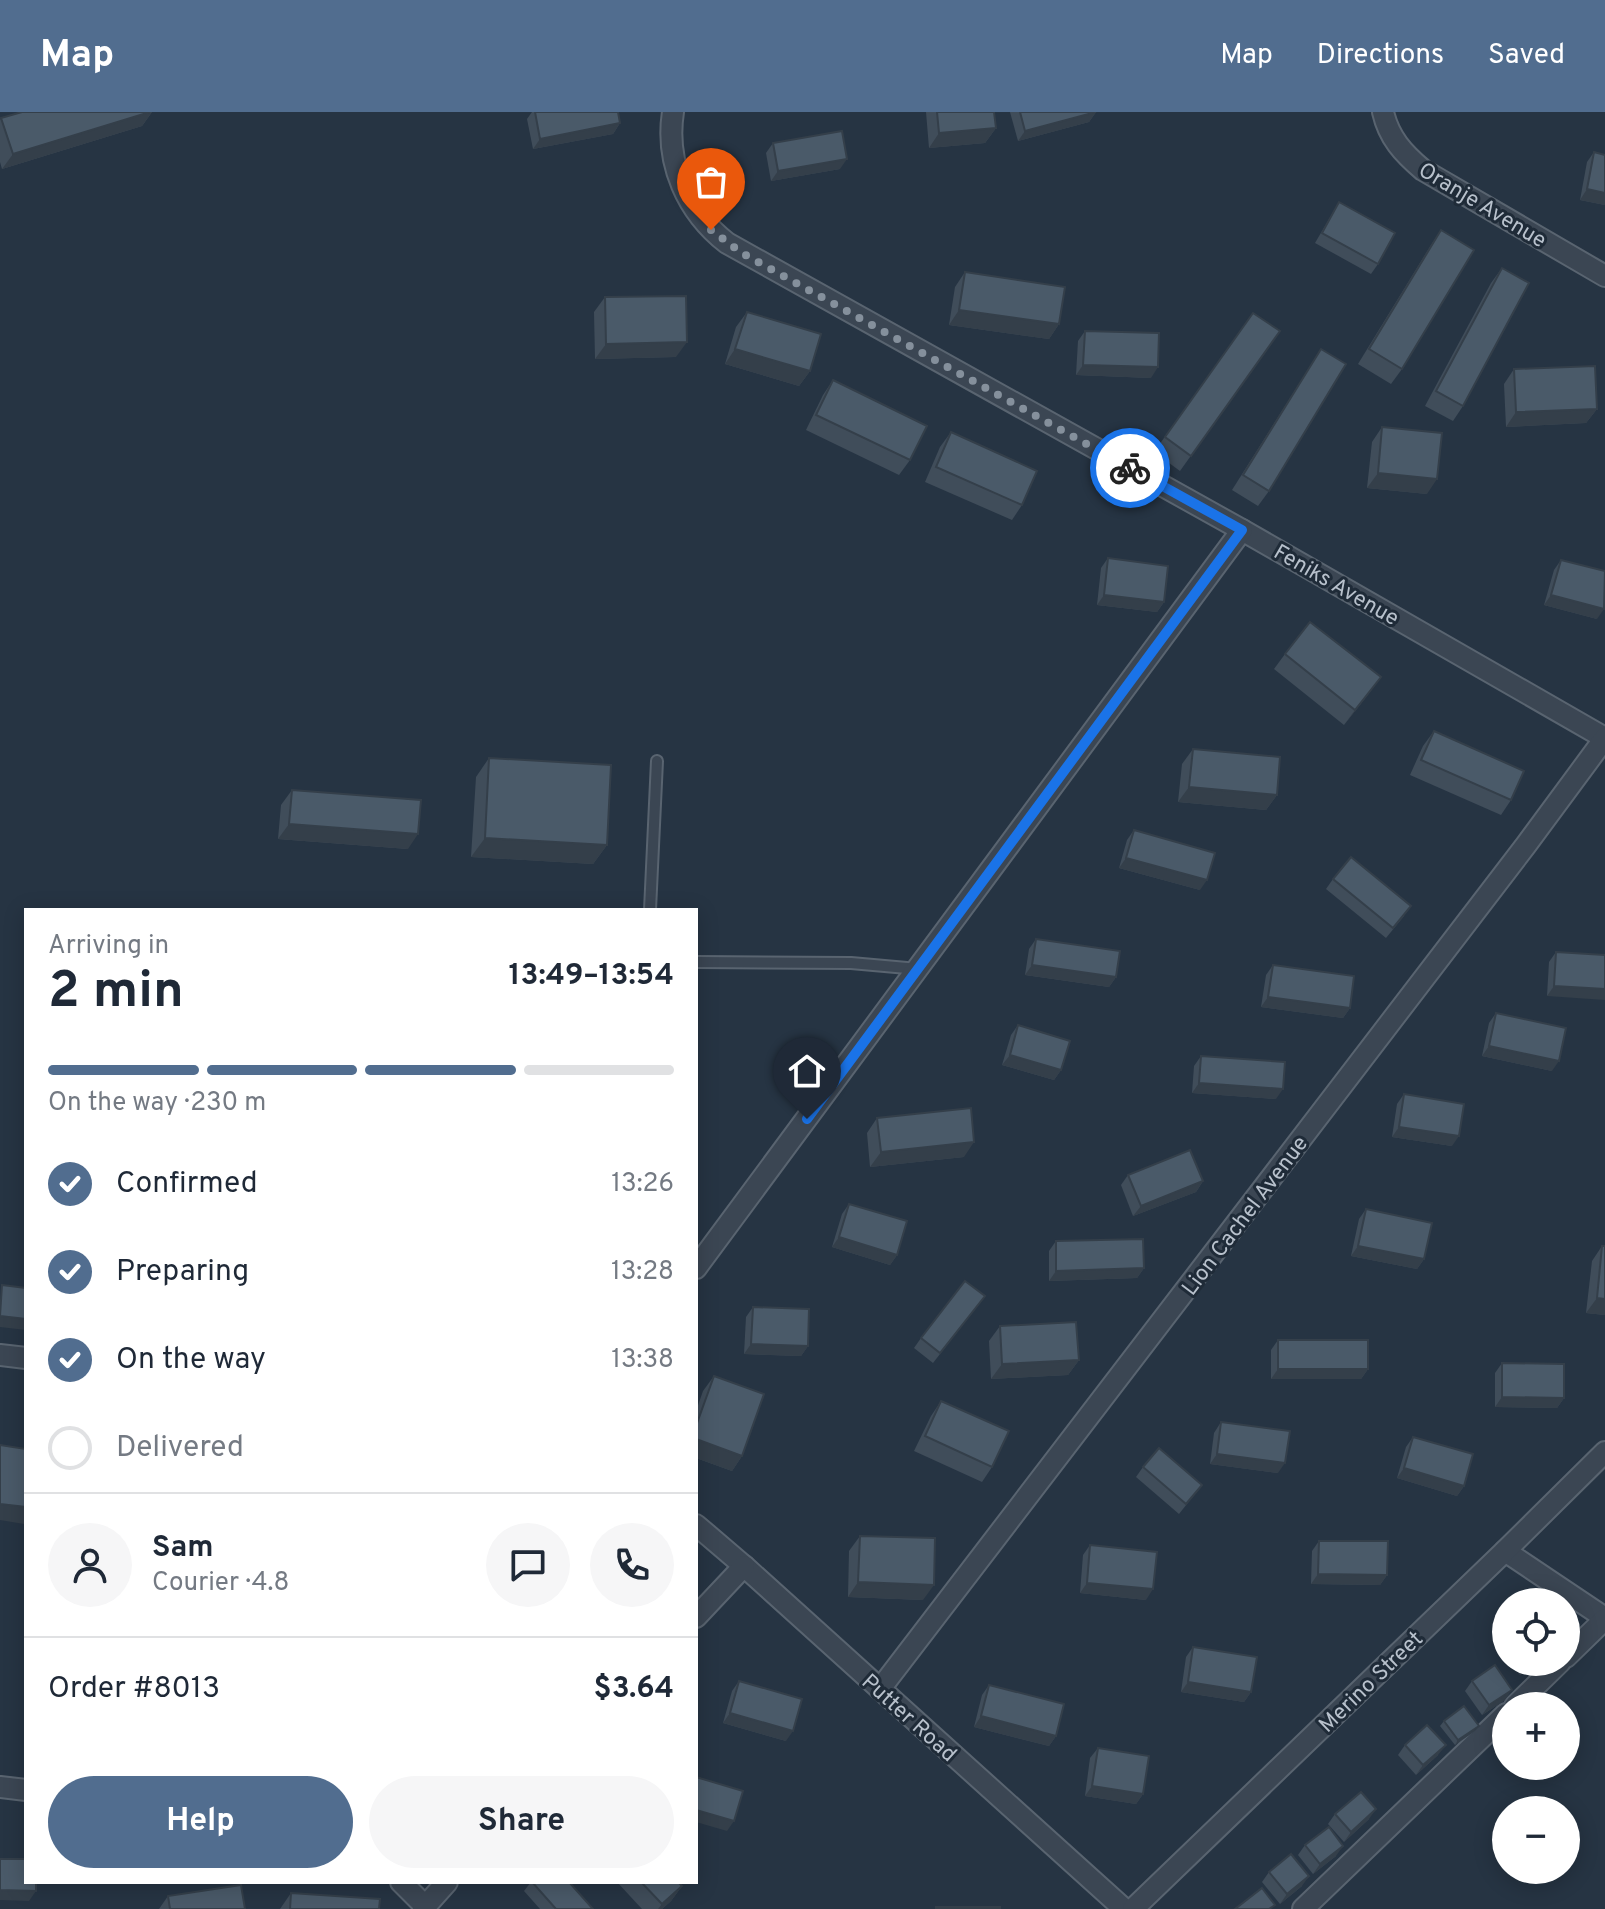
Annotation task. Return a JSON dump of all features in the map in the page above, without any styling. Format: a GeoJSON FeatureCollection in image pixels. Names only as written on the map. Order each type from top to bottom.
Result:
{"type":"FeatureCollection","features":[{"type":"Feature","properties":{"kind":"street","name":"Oranje Avenue"},"geometry":{"type":"LineString","coordinates":[[1383,112],[1395,143],[1423,170],[1605,276]]}},
{"type":"Feature","properties":{"kind":"street","name":"Feniks Avenue"},"geometry":{"type":"LineString","coordinates":[[672,117],[677,172],[683,191],[711,230],[742,253],[1242,530],[1605,738]]}},
{"type":"Feature","properties":{"kind":"street"},"geometry":{"type":"LineString","coordinates":[[698,1265],[1242,530]]}},
{"type":"Feature","properties":{"kind":"street","name":"Lion Cachel Avenue"},"geometry":{"type":"LineString","coordinates":[[880,1689],[1605,738]]}},
{"type":"Feature","properties":{"kind":"street"},"geometry":{"type":"LineString","coordinates":[[0,1355],[24,1358]]}},
{"type":"Feature","properties":{"kind":"street","name":"Merino Street"},"geometry":{"type":"LineString","coordinates":[[1133,1909],[1605,1452]]}},
{"type":"Feature","properties":{"kind":"street","name":"Putter Road"},"geometry":{"type":"LineString","coordinates":[[698,1527],[1124,1909]]}},
{"type":"Feature","properties":{"kind":"street"},"geometry":{"type":"LineString","coordinates":[[1505,1551],[1605,1619],[1580,1643]]}},
{"type":"Feature","properties":{"kind":"street"},"geometry":{"type":"LineString","coordinates":[[698,1615],[744,1566]]}},
{"type":"Feature","properties":{"kind":"street"},"geometry":{"type":"LineString","coordinates":[[1529,1692],[1546,1676]]}},
{"type":"Feature","properties":{"kind":"street"},"geometry":{"type":"LineString","coordinates":[[1303,1909],[1492,1727]]}},
{"type":"Feature","properties":{"kind":"street"},"geometry":{"type":"LineString","coordinates":[[0,1787],[24,1790]]}},
{"type":"Feature","properties":{"kind":"street"},"geometry":{"type":"LineString","coordinates":[[403,1884],[424,1908],[445,1884]]}},
{"type":"Feature","properties":{"kind":"lane"},"geometry":{"type":"LineString","coordinates":[[650,908],[657,761]]}},
{"type":"Feature","properties":{"kind":"lane"},"geometry":{"type":"LineString","coordinates":[[698,962],[851,963],[918,969]]}},
{"type":"Feature","properties":{"kind":"building"},"geometry":{"type":"Polygon","coordinates":[[[22,112],[150,112],[13,154],[1,118],[22,112]]]}},
{"type":"Feature","properties":{"kind":"building"},"geometry":{"type":"Polygon","coordinates":[[[535,112],[618,112],[620,123],[540,139],[535,112]]]}},
{"type":"Feature","properties":{"kind":"building"},"geometry":{"type":"Polygon","coordinates":[[[937,112],[994,112],[996,128],[939,133],[937,112]]]}},
{"type":"Feature","properties":{"kind":"building"},"geometry":{"type":"Polygon","coordinates":[[[1020,112],[1096,112],[1025,131],[1020,112]]]}},
{"type":"Feature","properties":{"kind":"building"},"geometry":{"type":"Polygon","coordinates":[[[842,131],[847,159],[778,171],[773,143],[842,131]]]}},
{"type":"Feature","properties":{"kind":"building"},"geometry":{"type":"Polygon","coordinates":[[[1594,152],[1605,155],[1605,193],[1587,189],[1594,152]]]}},
{"type":"Feature","properties":{"kind":"building"},"geometry":{"type":"Polygon","coordinates":[[[1339,202],[1395,233],[1378,264],[1322,233],[1339,202]]]}},
{"type":"Feature","properties":{"kind":"building"},"geometry":{"type":"Polygon","coordinates":[[[1441,230],[1474,250],[1402,369],[1369,349],[1441,230]]]}},
{"type":"Feature","properties":{"kind":"building"},"geometry":{"type":"Polygon","coordinates":[[[1502,268],[1529,283],[1463,406],[1436,391],[1502,268]]]}},
{"type":"Feature","properties":{"kind":"building"},"geometry":{"type":"Polygon","coordinates":[[[965,272],[1065,287],[1059,324],[959,310],[965,272]]]}},
{"type":"Feature","properties":{"kind":"building"},"geometry":{"type":"Polygon","coordinates":[[[686,296],[687,342],[606,344],[605,297],[686,296]]]}},
{"type":"Feature","properties":{"kind":"building"},"geometry":{"type":"Polygon","coordinates":[[[747,312],[821,334],[810,371],[735,349],[747,312]]]}},
{"type":"Feature","properties":{"kind":"building"},"geometry":{"type":"Polygon","coordinates":[[[1253,313],[1280,331],[1191,456],[1165,437],[1253,313]]]}},
{"type":"Feature","properties":{"kind":"building"},"geometry":{"type":"Polygon","coordinates":[[[1085,331],[1159,333],[1158,367],[1083,365],[1085,331]]]}},
{"type":"Feature","properties":{"kind":"building"},"geometry":{"type":"Polygon","coordinates":[[[1321,349],[1346,364],[1269,491],[1243,475],[1321,349]]]}},
{"type":"Feature","properties":{"kind":"building"},"geometry":{"type":"Polygon","coordinates":[[[1595,366],[1597,409],[1516,412],[1514,369],[1595,366]]]}},
{"type":"Feature","properties":{"kind":"building"},"geometry":{"type":"Polygon","coordinates":[[[833,380],[927,426],[910,460],[816,415],[833,380]]]}},
{"type":"Feature","properties":{"kind":"building"},"geometry":{"type":"Polygon","coordinates":[[[1382,427],[1442,433],[1437,479],[1378,473],[1382,427]]]}},
{"type":"Feature","properties":{"kind":"building"},"geometry":{"type":"Polygon","coordinates":[[[951,432],[1037,471],[1022,505],[936,467],[951,432]]]}},
{"type":"Feature","properties":{"kind":"building"},"geometry":{"type":"Polygon","coordinates":[[[1108,558],[1168,566],[1164,602],[1104,595],[1108,558]]]}},
{"type":"Feature","properties":{"kind":"building"},"geometry":{"type":"Polygon","coordinates":[[[1561,560],[1605,571],[1604,609],[1551,595],[1561,560]]]}},
{"type":"Feature","properties":{"kind":"building"},"geometry":{"type":"Polygon","coordinates":[[[1310,622],[1381,677],[1355,710],[1285,654],[1310,622]]]}},
{"type":"Feature","properties":{"kind":"building"},"geometry":{"type":"Polygon","coordinates":[[[1434,731],[1524,771],[1511,800],[1421,760],[1434,731]]]}},
{"type":"Feature","properties":{"kind":"building"},"geometry":{"type":"Polygon","coordinates":[[[1193,749],[1280,757],[1277,795],[1189,787],[1193,749]]]}},
{"type":"Feature","properties":{"kind":"building"},"geometry":{"type":"Polygon","coordinates":[[[489,758],[611,765],[607,845],[485,838],[489,758]]]}},
{"type":"Feature","properties":{"kind":"building"},"geometry":{"type":"Polygon","coordinates":[[[292,790],[421,800],[418,834],[289,824],[292,790]]]}},
{"type":"Feature","properties":{"kind":"building"},"geometry":{"type":"Polygon","coordinates":[[[1134,830],[1215,853],[1207,880],[1126,858],[1134,830]]]}},
{"type":"Feature","properties":{"kind":"building"},"geometry":{"type":"Polygon","coordinates":[[[1351,857],[1411,906],[1393,928],[1333,879],[1351,857]]]}},
{"type":"Feature","properties":{"kind":"building"},"geometry":{"type":"Polygon","coordinates":[[[1036,939],[1120,951],[1116,977],[1032,965],[1036,939]]]}},
{"type":"Feature","properties":{"kind":"building"},"geometry":{"type":"Polygon","coordinates":[[[1556,952],[1605,955],[1605,989],[1554,986],[1556,952]]]}},
{"type":"Feature","properties":{"kind":"building"},"geometry":{"type":"Polygon","coordinates":[[[1273,965],[1354,976],[1350,1008],[1268,997],[1273,965]]]}},
{"type":"Feature","properties":{"kind":"building"},"geometry":{"type":"Polygon","coordinates":[[[1496,1013],[1566,1028],[1559,1061],[1489,1046],[1496,1013]]]}},
{"type":"Feature","properties":{"kind":"building"},"geometry":{"type":"Polygon","coordinates":[[[1018,1025],[1070,1041],[1061,1070],[1010,1055],[1018,1025]]]}},
{"type":"Feature","properties":{"kind":"building"},"geometry":{"type":"Polygon","coordinates":[[[1201,1056],[1285,1062],[1283,1089],[1199,1083],[1201,1056]]]}},
{"type":"Feature","properties":{"kind":"building"},"geometry":{"type":"Polygon","coordinates":[[[1404,1094],[1464,1104],[1459,1136],[1399,1127],[1404,1094]]]}},
{"type":"Feature","properties":{"kind":"building"},"geometry":{"type":"Polygon","coordinates":[[[971,1108],[974,1142],[881,1152],[877,1118],[971,1108]]]}},
{"type":"Feature","properties":{"kind":"building"},"geometry":{"type":"Polygon","coordinates":[[[1190,1150],[1203,1181],[1141,1206],[1128,1175],[1190,1150]]]}},
{"type":"Feature","properties":{"kind":"building"},"geometry":{"type":"Polygon","coordinates":[[[849,1204],[907,1221],[897,1255],[839,1237],[849,1204]]]}},
{"type":"Feature","properties":{"kind":"building"},"geometry":{"type":"Polygon","coordinates":[[[1366,1209],[1432,1223],[1424,1259],[1358,1246],[1366,1209]]]}},
{"type":"Feature","properties":{"kind":"building"},"geometry":{"type":"Polygon","coordinates":[[[1143,1239],[1144,1268],[1056,1271],[1056,1241],[1143,1239]]]}},
{"type":"Feature","properties":{"kind":"building"},"geometry":{"type":"Polygon","coordinates":[[[1602,1246],[1605,1246],[1605,1299],[1597,1298],[1602,1246]]]}},
{"type":"Feature","properties":{"kind":"building"},"geometry":{"type":"Polygon","coordinates":[[[965,1281],[985,1296],[940,1353],[921,1338],[965,1281]]]}},
{"type":"Feature","properties":{"kind":"building"},"geometry":{"type":"Polygon","coordinates":[[[2,1285],[24,1288],[24,1319],[0,1316],[2,1285]]]}},
{"type":"Feature","properties":{"kind":"building"},"geometry":{"type":"Polygon","coordinates":[[[753,1307],[809,1309],[808,1346],[751,1344],[753,1307]]]}},
{"type":"Feature","properties":{"kind":"building"},"geometry":{"type":"Polygon","coordinates":[[[1076,1322],[1079,1360],[1002,1364],[1000,1326],[1076,1322]]]}},
{"type":"Feature","properties":{"kind":"building"},"geometry":{"type":"Polygon","coordinates":[[[1278,1340],[1368,1340],[1368,1369],[1278,1369],[1278,1340]]]}},
{"type":"Feature","properties":{"kind":"building"},"geometry":{"type":"Polygon","coordinates":[[[1502,1363],[1564,1364],[1564,1398],[1502,1397],[1502,1363]]]}},
{"type":"Feature","properties":{"kind":"building"},"geometry":{"type":"Polygon","coordinates":[[[714,1376],[764,1394],[742,1456],[698,1440],[698,1420],[714,1376]]]}},
{"type":"Feature","properties":{"kind":"building"},"geometry":{"type":"Polygon","coordinates":[[[941,1401],[1009,1431],[992,1467],[925,1436],[941,1401]]]}},
{"type":"Feature","properties":{"kind":"building"},"geometry":{"type":"Polygon","coordinates":[[[1221,1422],[1290,1431],[1285,1463],[1217,1454],[1221,1422]]]}},
{"type":"Feature","properties":{"kind":"building"},"geometry":{"type":"Polygon","coordinates":[[[1413,1437],[1473,1454],[1464,1486],[1404,1468],[1413,1437]]]}},
{"type":"Feature","properties":{"kind":"building"},"geometry":{"type":"Polygon","coordinates":[[[0,1445],[24,1449],[24,1507],[0,1504],[0,1445]]]}},
{"type":"Feature","properties":{"kind":"building"},"geometry":{"type":"Polygon","coordinates":[[[1159,1448],[1202,1485],[1186,1504],[1143,1467],[1159,1448]]]}},
{"type":"Feature","properties":{"kind":"building"},"geometry":{"type":"Polygon","coordinates":[[[860,1536],[935,1538],[934,1585],[858,1582],[860,1536]]]}},
{"type":"Feature","properties":{"kind":"building"},"geometry":{"type":"Polygon","coordinates":[[[1319,1541],[1388,1541],[1387,1575],[1318,1574],[1319,1541]]]}},
{"type":"Feature","properties":{"kind":"building"},"geometry":{"type":"Polygon","coordinates":[[[1090,1545],[1157,1552],[1153,1589],[1087,1583],[1090,1545]]]}},
{"type":"Feature","properties":{"kind":"building"},"geometry":{"type":"Polygon","coordinates":[[[1193,1647],[1257,1657],[1251,1692],[1188,1682],[1193,1647]]]}},
{"type":"Feature","properties":{"kind":"building"},"geometry":{"type":"Polygon","coordinates":[[[1492,1667],[1492,1676],[1502,1676],[1512,1690],[1492,1692],[1492,1703],[1489,1705],[1472,1681],[1492,1667]]]}},
{"type":"Feature","properties":{"kind":"building"},"geometry":{"type":"Polygon","coordinates":[[[739,1681],[802,1699],[793,1731],[730,1713],[739,1681]]]}},
{"type":"Feature","properties":{"kind":"building"},"geometry":{"type":"Polygon","coordinates":[[[989,1685],[1064,1704],[1056,1736],[981,1716],[989,1685]]]}},
{"type":"Feature","properties":{"kind":"building"},"geometry":{"type":"Polygon","coordinates":[[[1464,1706],[1479,1726],[1458,1740],[1444,1721],[1464,1706]]]}},
{"type":"Feature","properties":{"kind":"building"},"geometry":{"type":"Polygon","coordinates":[[[1427,1725],[1446,1745],[1423,1765],[1405,1745],[1427,1725]]]}},
{"type":"Feature","properties":{"kind":"building"},"geometry":{"type":"Polygon","coordinates":[[[1098,1748],[1149,1756],[1143,1794],[1092,1786],[1098,1748]]]}},
{"type":"Feature","properties":{"kind":"building"},"geometry":{"type":"Polygon","coordinates":[[[698,1778],[743,1791],[734,1821],[698,1811],[698,1778]]]}},
{"type":"Feature","properties":{"kind":"building"},"geometry":{"type":"Polygon","coordinates":[[[1361,1792],[1376,1809],[1351,1832],[1335,1814],[1361,1792]]]}},
{"type":"Feature","properties":{"kind":"building"},"geometry":{"type":"Polygon","coordinates":[[[1329,1827],[1343,1846],[1320,1864],[1305,1845],[1329,1827]]]}},
{"type":"Feature","properties":{"kind":"building"},"geometry":{"type":"Polygon","coordinates":[[[1291,1854],[1309,1876],[1287,1894],[1269,1872],[1291,1854]]]}},
{"type":"Feature","properties":{"kind":"building"},"geometry":{"type":"Polygon","coordinates":[[[0,1859],[24,1859],[24,1884],[36,1884],[36,1891],[0,1890],[0,1859]]]}},
{"type":"Feature","properties":{"kind":"building"},"geometry":{"type":"Polygon","coordinates":[[[534,1884],[571,1884],[593,1909],[556,1909],[534,1884]]]}},
{"type":"Feature","properties":{"kind":"building"},"geometry":{"type":"Polygon","coordinates":[[[643,1884],[682,1886],[662,1904],[643,1884]]]}},
{"type":"Feature","properties":{"kind":"building"},"geometry":{"type":"Polygon","coordinates":[[[241,1885],[245,1909],[170,1909],[168,1896],[241,1885]]]}},
{"type":"Feature","properties":{"kind":"building"},"geometry":{"type":"Polygon","coordinates":[[[1262,1888],[1275,1905],[1269,1909],[1235,1909],[1262,1888]]]}},
{"type":"Feature","properties":{"kind":"building"},"geometry":{"type":"Polygon","coordinates":[[[291,1893],[380,1899],[379,1909],[290,1909],[291,1893]]]}},
{"type":"Feature","properties":{"kind":"building"},"geometry":{"type":"Polygon","coordinates":[[[1000,1907],[1000,1909],[936,1909],[1000,1907]]]}},
{"type":"Feature","properties":{"kind":"way so far"},"geometry":{"type":"LineString","coordinates":[[711,230],[742,253],[1130,468]]}},
{"type":"Feature","properties":{"kind":"route"},"geometry":{"type":"LineString","coordinates":[[807,1119],[1242,530],[1130,468]]}}]}
